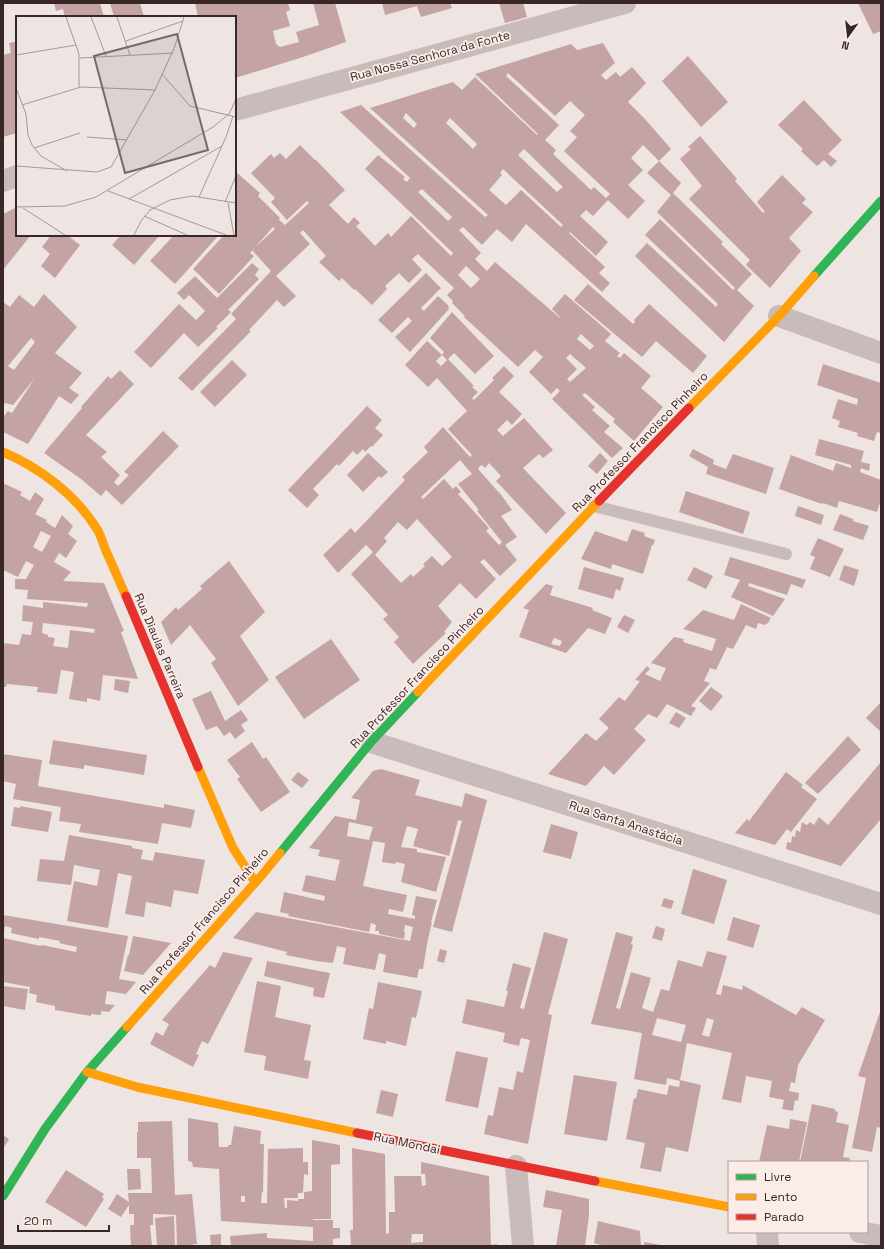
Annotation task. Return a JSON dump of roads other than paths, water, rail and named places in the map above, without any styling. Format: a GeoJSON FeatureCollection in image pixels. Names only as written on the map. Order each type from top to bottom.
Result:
{"type":"FeatureCollection","features":[{"type":"Feature","properties":{"kind":"street","name":"Rua Nossa Senhora da Fonte"},"geometry":{"type":"LineString","coordinates":[[236,110],[625,3]]}},
{"type":"Feature","properties":{"kind":"street"},"geometry":{"type":"LineString","coordinates":[[3,181],[16,176]]}},
{"type":"Feature","properties":{"kind":"street","name":"Rua Professor Francisco Pinheiro"},"geometry":{"type":"LineString","coordinates":[[3,1196],[44,1128],[87,1072],[255,882],[371,742],[594,506],[779,316],[881,201]]}},
{"type":"Feature","properties":{"kind":"street"},"geometry":{"type":"LineString","coordinates":[[779,316],[881,353]]}},
{"type":"Feature","properties":{"kind":"street","name":"Rua Diaulas Parreira"},"geometry":{"type":"LineString","coordinates":[[3,452],[37,471],[60,487],[97,529],[233,848],[255,882]]}},
{"type":"Feature","properties":{"kind":"street","name":"Rua Santa Anastácia"},"geometry":{"type":"LineString","coordinates":[[371,742],[881,904]]}},
{"type":"Feature","properties":{"kind":"street","name":"Rua Mondai"},"geometry":{"type":"LineString","coordinates":[[87,1072],[137,1087],[516,1166],[728,1207]]}},
{"type":"Feature","properties":{"kind":"street"},"geometry":{"type":"LineString","coordinates":[[516,1166],[523,1246]]}},
{"type":"Feature","properties":{"kind":"street"},"geometry":{"type":"LineString","coordinates":[[767,1233],[768,1246]]}},
{"type":"Feature","properties":{"kind":"street"},"geometry":{"type":"LineString","coordinates":[[865,1233],[881,1236]]}},
{"type":"Feature","properties":{"kind":"lane"},"geometry":{"type":"LineString","coordinates":[[594,506],[786,554]]}}]}
